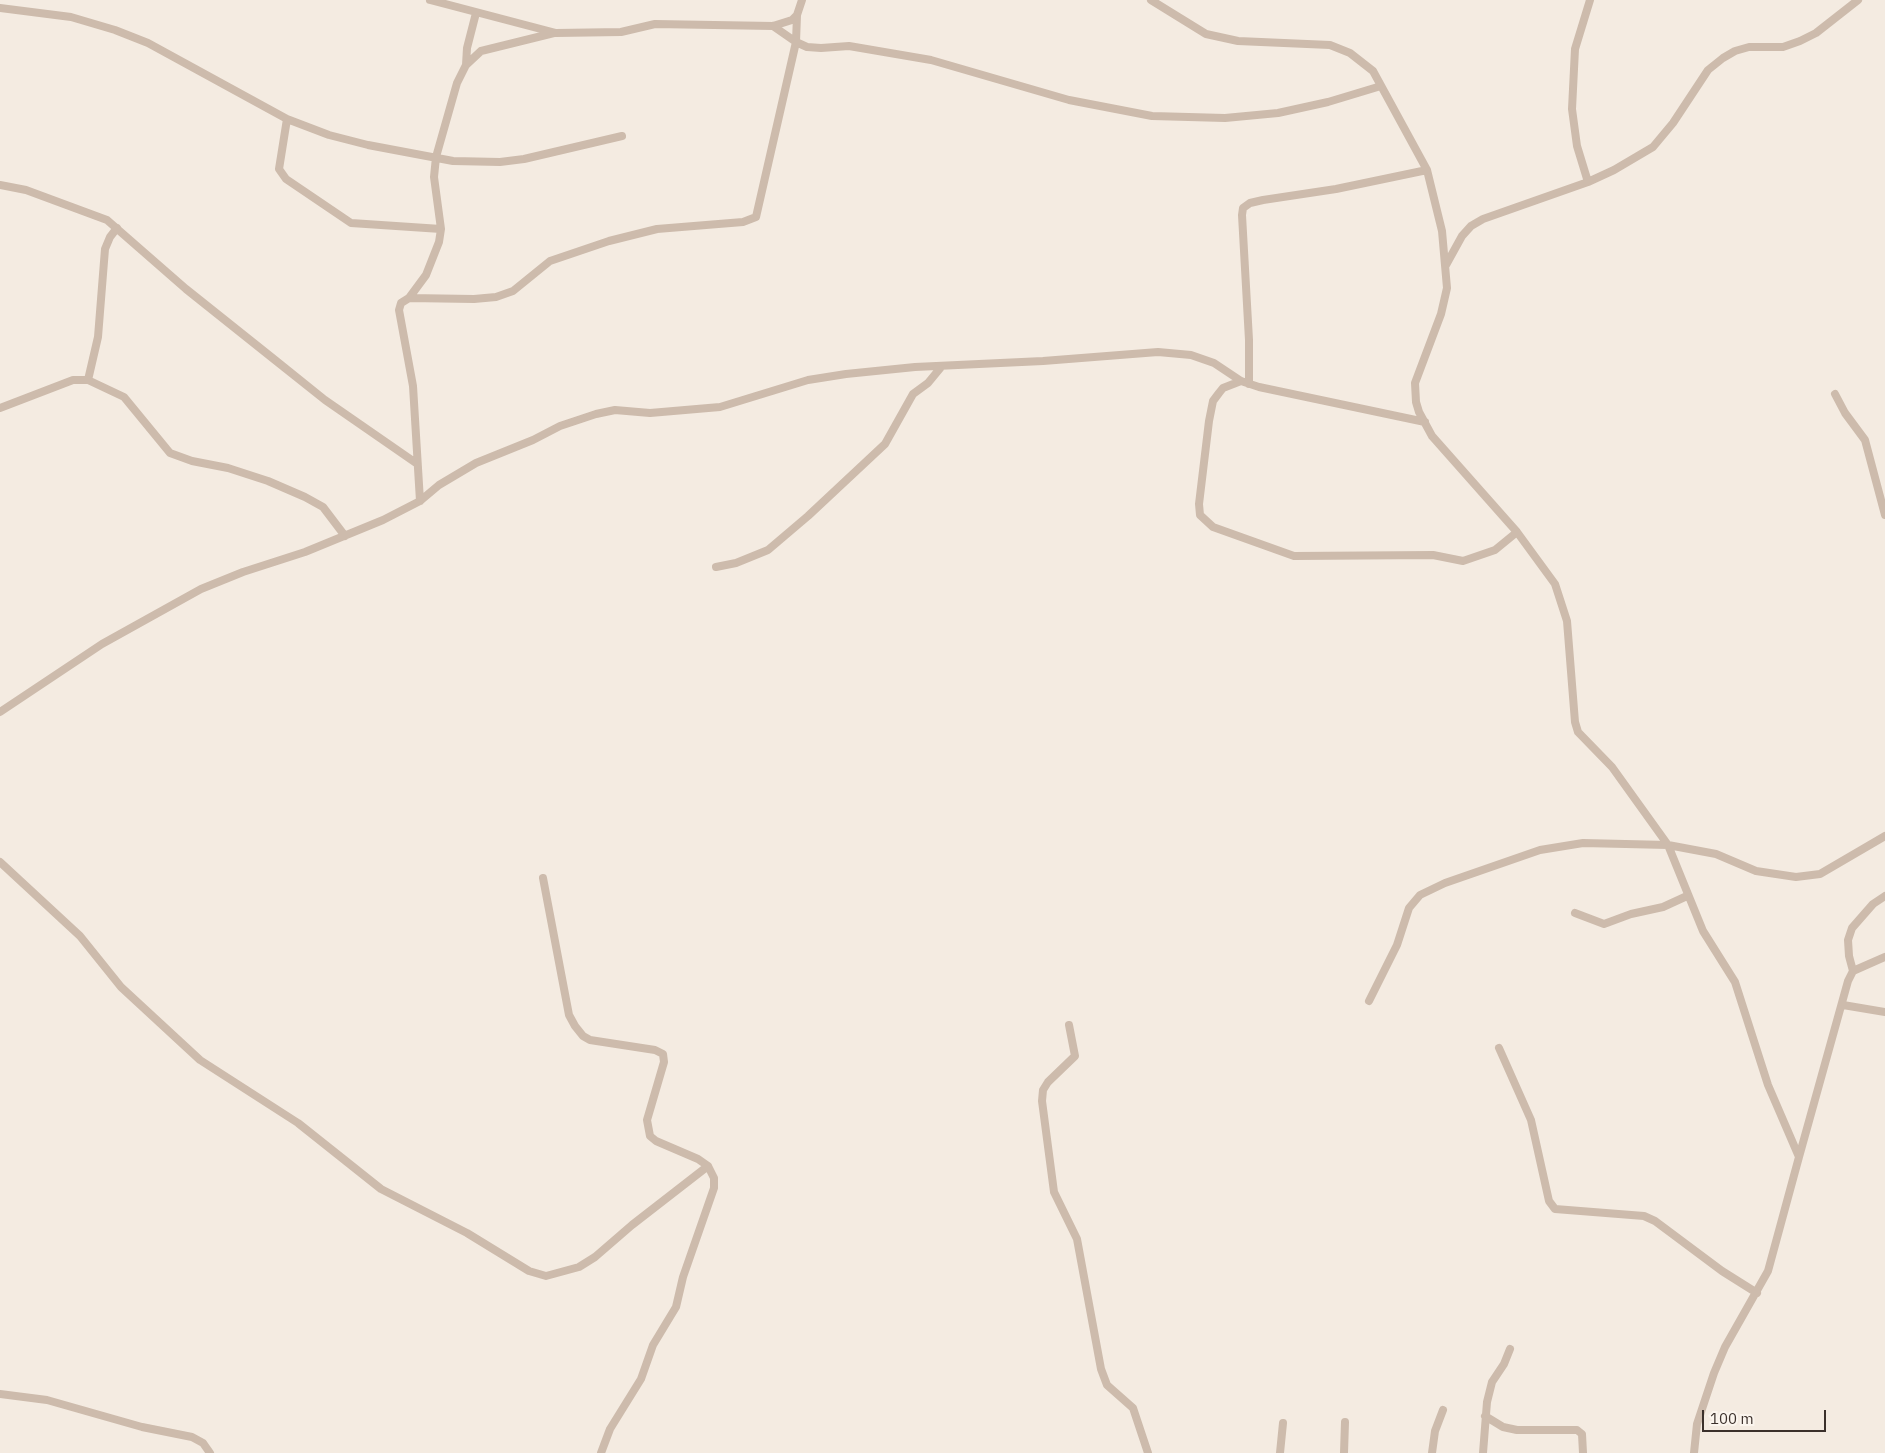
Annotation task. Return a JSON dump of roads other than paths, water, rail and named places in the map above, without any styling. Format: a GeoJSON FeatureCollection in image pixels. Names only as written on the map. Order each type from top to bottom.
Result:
{"type":"FeatureCollection","features":[{"type":"Feature","properties":{"kind":"street"},"geometry":{"type":"LineString","coordinates":[[430,0],[556,33]]}},
{"type":"Feature","properties":{"kind":"street"},"geometry":{"type":"LineString","coordinates":[[409,298],[474,299],[496,297],[513,291],[550,261],[609,241],[657,229],[743,222],[756,217],[796,42],[797,15],[802,0]]}},
{"type":"Feature","properties":{"kind":"street"},"geometry":{"type":"LineString","coordinates":[[1151,0],[1206,34],[1238,41],[1330,46],[1350,53],[1373,71],[1427,170],[1442,231],[1447,288],[1441,314],[1415,383],[1416,402],[1432,436],[1517,532],[1544,568],[1561,597],[1570,645],[1575,722],[1578,732],[1612,767],[1668,845],[1687,896],[1703,931],[1736,982],[1770,1091],[1798,1157]]}},
{"type":"Feature","properties":{"kind":"street"},"geometry":{"type":"LineString","coordinates":[[1588,182],[1577,146],[1572,109],[1575,49],[1590,0]]}},
{"type":"Feature","properties":{"kind":"street"},"geometry":{"type":"LineString","coordinates":[[1446,265],[1462,236],[1471,226],[1483,219],[1588,182],[1614,170],[1653,147],[1673,123],[1708,70],[1735,50],[1749,47],[1783,47],[1800,41],[1816,33],[1858,0]]}},
{"type":"Feature","properties":{"kind":"street"},"geometry":{"type":"LineString","coordinates":[[0,8],[71,17],[115,30],[148,43],[287,119],[329,135],[368,145],[436,157],[476,162],[500,162],[524,159],[622,136]]}},
{"type":"Feature","properties":{"kind":"street"},"geometry":{"type":"LineString","coordinates":[[466,65],[467,48],[476,13]]}},
{"type":"Feature","properties":{"kind":"street"},"geometry":{"type":"LineString","coordinates":[[420,501],[416,463],[413,386],[399,310],[401,303],[409,298],[426,275],[433,260],[441,229],[435,186],[436,157],[457,83],[466,65],[481,51],[556,33],[621,32],[655,24],[773,26],[792,20],[797,15]]}},
{"type":"Feature","properties":{"kind":"street"},"geometry":{"type":"LineString","coordinates":[[773,26],[796,42],[807,47],[849,46],[876,49],[931,60],[1068,100],[1152,116],[1225,118],[1253,116],[1328,102],[1381,86]]}},
{"type":"Feature","properties":{"kind":"street"},"geometry":{"type":"LineString","coordinates":[[287,119],[280,170],[286,179],[351,224],[441,229]]}},
{"type":"Feature","properties":{"kind":"street"},"geometry":{"type":"LineString","coordinates":[[1245,383],[1249,340],[1243,208],[1250,203],[1262,200],[1336,189],[1427,170]]}},
{"type":"Feature","properties":{"kind":"street"},"geometry":{"type":"LineString","coordinates":[[0,185],[26,190],[107,220],[325,400],[416,463]]}},
{"type":"Feature","properties":{"kind":"street"},"geometry":{"type":"LineString","coordinates":[[88,380],[98,337],[105,249],[110,237],[117,228]]}},
{"type":"Feature","properties":{"kind":"street"},"geometry":{"type":"LineString","coordinates":[[0,712],[102,644],[201,588],[345,536],[420,501],[439,485],[476,463],[567,424],[615,410],[650,412],[720,407],[808,380],[846,374],[1158,352],[1191,355],[1214,364],[1245,383],[1425,422]]}},
{"type":"Feature","properties":{"kind":"street"},"geometry":{"type":"LineString","coordinates":[[716,567],[736,563],[768,550],[808,516],[884,444],[913,394],[928,383],[942,366]]}},
{"type":"Feature","properties":{"kind":"street"},"geometry":{"type":"LineString","coordinates":[[0,408],[73,380],[88,380],[124,397],[170,453],[192,461],[228,468],[268,481],[304,497],[323,507],[333,517],[345,536]]}},
{"type":"Feature","properties":{"kind":"street"},"geometry":{"type":"LineString","coordinates":[[1245,383],[1228,386],[1219,393],[1214,401],[1209,421],[1199,504],[1200,515],[1213,527],[1294,556],[1433,555],[1463,561],[1495,550],[1517,532]]}},
{"type":"Feature","properties":{"kind":"street"},"geometry":{"type":"LineString","coordinates":[[1835,394],[1845,413],[1865,440],[1885,515]]}},
{"type":"Feature","properties":{"kind":"street"},"geometry":{"type":"LineString","coordinates":[[1369,1001],[1397,945],[1409,908],[1420,895],[1430,889],[1540,850],[1561,845],[1625,843],[1668,845],[1716,854],[1756,871],[1796,877],[1820,874],[1885,836]]}},
{"type":"Feature","properties":{"kind":"street"},"geometry":{"type":"LineString","coordinates":[[0,862],[80,936],[121,987],[200,1060],[298,1124],[381,1189],[467,1233],[529,1271],[546,1276],[579,1267],[595,1257],[708,1166]]}},
{"type":"Feature","properties":{"kind":"street"},"geometry":{"type":"LineString","coordinates":[[543,878],[569,1015],[575,1026],[583,1036],[590,1040],[655,1050],[663,1054],[664,1062],[647,1120],[650,1136],[708,1166],[714,1178],[714,1188],[682,1277],[676,1307],[654,1345],[641,1379],[610,1429],[601,1453]]}},
{"type":"Feature","properties":{"kind":"street"},"geometry":{"type":"LineString","coordinates":[[1575,913],[1604,924],[1631,914],[1663,907],[1687,896]]}},
{"type":"Feature","properties":{"kind":"street"},"geometry":{"type":"LineString","coordinates":[[1694,1453],[1697,1424],[1714,1373],[1725,1347],[1758,1293],[1776,1247],[1798,1157],[1853,971],[1849,956],[1848,940],[1852,928],[1873,904],[1885,896]]}},
{"type":"Feature","properties":{"kind":"street"},"geometry":{"type":"LineString","coordinates":[[1853,971],[1885,957]]}},
{"type":"Feature","properties":{"kind":"street"},"geometry":{"type":"LineString","coordinates":[[1843,1005],[1885,1012]]}},
{"type":"Feature","properties":{"kind":"street"},"geometry":{"type":"LineString","coordinates":[[1069,1024],[1075,1056],[1048,1082],[1043,1090],[1042,1101],[1054,1192],[1077,1239],[1101,1369],[1107,1385],[1133,1408],[1148,1453]]}},
{"type":"Feature","properties":{"kind":"street"},"geometry":{"type":"LineString","coordinates":[[1499,1048],[1531,1120],[1549,1201],[1554,1209],[1578,1213],[1644,1216],[1655,1221],[1722,1271],[1758,1293]]}},
{"type":"Feature","properties":{"kind":"street"},"geometry":{"type":"LineString","coordinates":[[1483,1453],[1485,1416],[1492,1382],[1504,1364],[1510,1349]]}},
{"type":"Feature","properties":{"kind":"street"},"geometry":{"type":"LineString","coordinates":[[0,1394],[47,1400],[142,1427],[192,1437],[203,1443],[210,1453]]}},
{"type":"Feature","properties":{"kind":"street"},"geometry":{"type":"LineString","coordinates":[[1432,1453],[1435,1431],[1444,1410]]}},
{"type":"Feature","properties":{"kind":"street"},"geometry":{"type":"LineString","coordinates":[[1485,1416],[1503,1427],[1517,1430],[1577,1430],[1582,1434],[1583,1453]]}},
{"type":"Feature","properties":{"kind":"street"},"geometry":{"type":"LineString","coordinates":[[1280,1453],[1283,1422]]}},
{"type":"Feature","properties":{"kind":"street"},"geometry":{"type":"LineString","coordinates":[[1344,1453],[1345,1422]]}}]}
